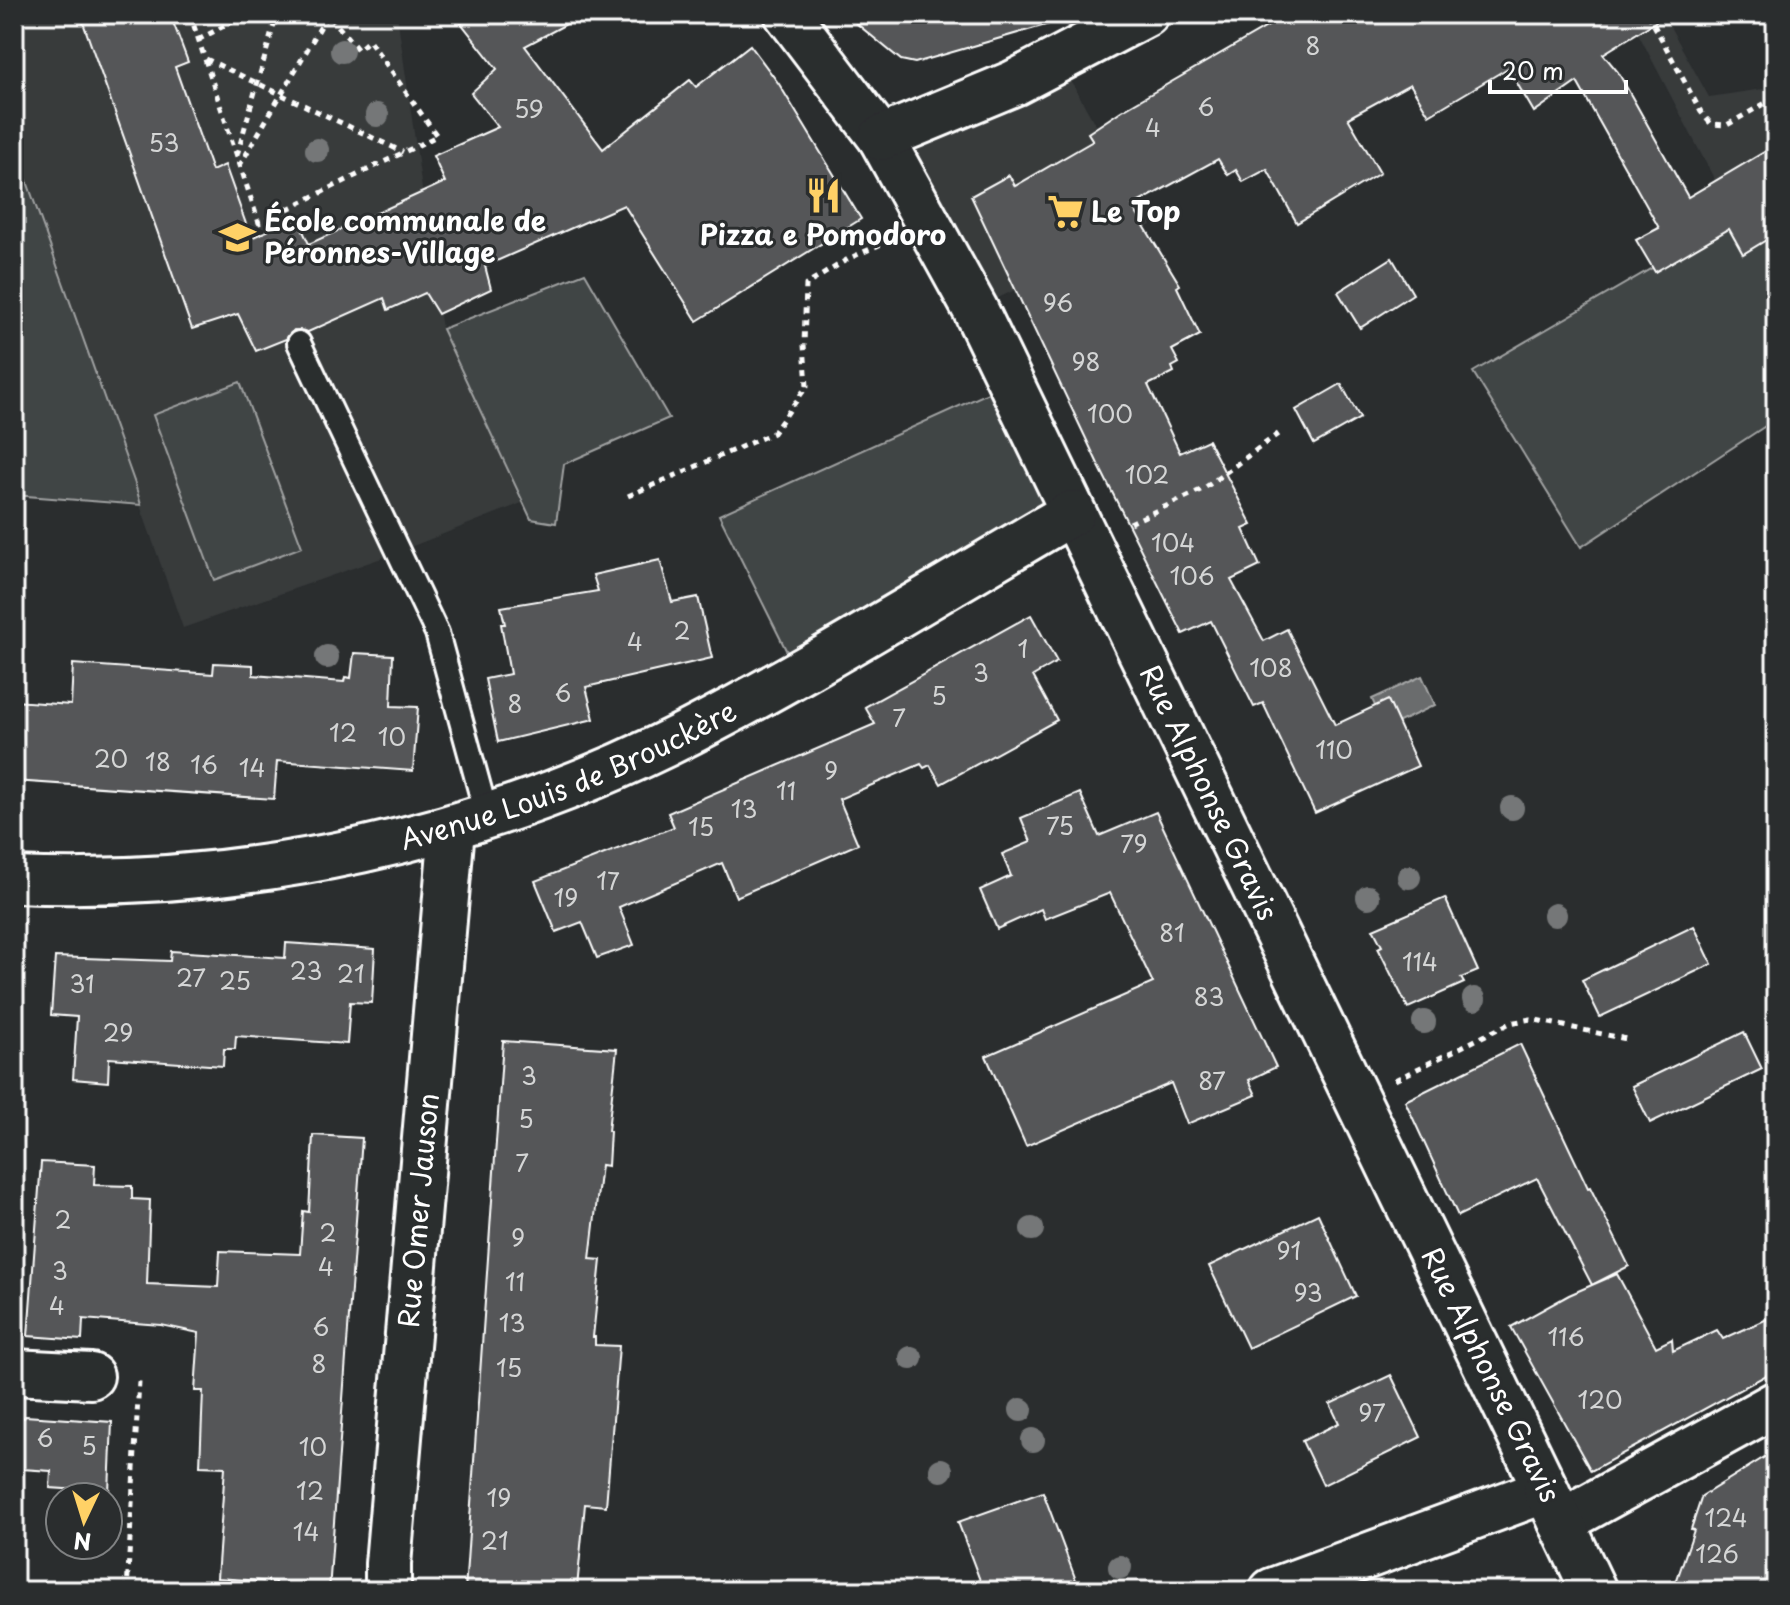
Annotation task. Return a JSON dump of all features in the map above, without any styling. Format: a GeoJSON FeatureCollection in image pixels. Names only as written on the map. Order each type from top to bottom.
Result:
{"type":"FeatureCollection","features":[{"type":"Feature","properties":{"kind":"street","name":"Rue Alphonse Gravis"},"geometry":{"type":"LineString","coordinates":[[787,14],[881,138],[975,309],[1594,1591]]}},
{"type":"Feature","properties":{"kind":"street"},"geometry":{"type":"LineString","coordinates":[[881,138],[1014,83],[1146,14]]}},
{"type":"Feature","properties":{"kind":"street","name":"Avenue Louis de Brouckère"},"geometry":{"type":"LineString","coordinates":[[14,880],[103,881],[245,870],[392,844],[470,822],[574,783],[689,732],[1080,528]]}},
{"type":"Feature","properties":{"kind":"street","name":"Rue Omer Jauson"},"geometry":{"type":"LineString","coordinates":[[388,1591],[388,1564],[470,822]]}},
{"type":"Feature","properties":{"kind":"street"},"geometry":{"type":"LineString","coordinates":[[14,1372],[91,1376]]}},
{"type":"Feature","properties":{"kind":"street"},"geometry":{"type":"LineString","coordinates":[[1272,1591],[1554,1506],[1776,1404]]}},
{"type":"Feature","properties":{"kind":"lane"},"geometry":{"type":"LineString","coordinates":[[299,343],[437,633],[470,822]]}},
{"type":"Feature","properties":{"kind":"path"},"geometry":{"type":"LineString","coordinates":[[190,14],[259,223],[437,136],[369,40],[358,50],[328,14],[240,165]]}},
{"type":"Feature","properties":{"kind":"path"},"geometry":{"type":"LineString","coordinates":[[198,40],[246,14]]}},
{"type":"Feature","properties":{"kind":"path"},"geometry":{"type":"LineString","coordinates":[[236,156],[277,14]]}},
{"type":"Feature","properties":{"kind":"path"},"geometry":{"type":"LineString","coordinates":[[1648,14],[1701,112],[1711,124],[1727,125],[1776,97]]}},
{"type":"Feature","properties":{"kind":"path"},"geometry":{"type":"LineString","coordinates":[[205,59],[404,153]]}},
{"type":"Feature","properties":{"kind":"path"},"geometry":{"type":"LineString","coordinates":[[628,496],[773,433],[807,386],[804,345],[806,285],[848,259],[928,223]]}},
{"type":"Feature","properties":{"kind":"path"},"geometry":{"type":"LineString","coordinates":[[1080,528],[1203,489],[1282,431]]}},
{"type":"Feature","properties":{"kind":"path"},"geometry":{"type":"LineString","coordinates":[[1357,1099],[1510,1023],[1531,1019],[1631,1040]]}},
{"type":"Feature","properties":{"kind":"path"},"geometry":{"type":"LineString","coordinates":[[91,1376],[139,1381],[127,1591]]}},
{"type":"Feature","properties":{"kind":"shaded area","name":"École communale de Péronnes-Village"},"geometry":{"type":"Polygon","coordinates":[[[14,14],[397,14],[442,329],[522,503],[390,555],[183,628],[14,145],[14,14]]]}},
{"type":"Feature","properties":{"kind":"shaded area"},"geometry":{"type":"Polygon","coordinates":[[[1628,14],[1663,14],[1709,97],[1776,87],[1776,187],[1731,211],[1628,14]]]}},
{"type":"Feature","properties":{"kind":"shaded area"},"geometry":{"type":"Polygon","coordinates":[[[1060,61],[1151,225],[975,309],[881,138],[1060,61]]]}},
{"type":"Feature","properties":{"kind":"shaded area"},"geometry":{"type":"Polygon","coordinates":[[[14,145],[135,484],[141,505],[14,495],[14,145]]]}},
{"type":"Feature","properties":{"kind":"shaded area"},"geometry":{"type":"Polygon","coordinates":[[[1776,196],[1776,419],[1581,547],[1473,372],[1776,196]]]}},
{"type":"Feature","properties":{"kind":"shaded area"},"geometry":{"type":"Polygon","coordinates":[[[585,273],[669,418],[564,464],[556,523],[531,519],[442,329],[585,273]]]}},
{"type":"Feature","properties":{"kind":"shaded area"},"geometry":{"type":"Polygon","coordinates":[[[240,382],[302,547],[214,580],[153,415],[240,382]]]}},
{"type":"Feature","properties":{"kind":"shaded area"},"geometry":{"type":"Polygon","coordinates":[[[1010,383],[1072,513],[797,672],[719,515],[1010,383]]]}},
{"type":"Feature","properties":{"kind":"shaded area"},"geometry":{"type":"Polygon","coordinates":[[[1422,676],[1435,705],[1385,729],[1372,699],[1422,676]]]}},
{"type":"Feature","properties":{"kind":"building"},"geometry":{"type":"Polygon","coordinates":[[[80,14],[170,14],[188,62],[175,67],[212,171],[225,165],[251,238],[297,218],[309,244],[445,182],[433,156],[498,127],[471,93],[497,69],[454,14],[585,14],[525,46],[603,149],[690,80],[696,87],[750,45],[779,84],[861,219],[697,321],[624,205],[485,266],[491,289],[438,314],[425,293],[388,310],[384,298],[308,332],[294,330],[286,339],[256,351],[238,314],[192,329],[80,14]]]}},
{"type":"Feature","properties":{"kind":"building"},"geometry":{"type":"Polygon","coordinates":[[[845,14],[1047,14],[1049,24],[915,63],[901,60],[845,14]]]}},
{"type":"Feature","properties":{"kind":"building"},"geometry":{"type":"Polygon","coordinates":[[[1289,14],[1668,14],[1603,54],[1618,72],[1688,197],[1776,145],[1776,234],[1743,254],[1729,229],[1655,272],[1636,240],[1659,228],[1577,82],[1534,112],[1508,68],[1429,115],[1410,84],[1348,118],[1380,173],[1297,223],[1267,169],[1243,182],[1236,170],[1228,175],[1218,159],[1132,206],[1180,285],[1177,287],[1200,335],[1172,350],[1179,363],[1172,367],[1174,372],[1148,385],[1180,453],[1208,440],[1252,525],[1243,529],[1260,566],[1231,580],[1264,641],[1287,629],[1335,725],[1388,700],[1418,766],[1315,813],[1263,703],[1254,707],[1211,621],[1183,634],[1098,464],[971,196],[1009,175],[1015,186],[1093,141],[1088,133],[1121,111],[1289,14]]]}},
{"type":"Feature","properties":{"kind":"building"},"geometry":{"type":"Polygon","coordinates":[[[1392,258],[1413,294],[1360,328],[1338,292],[1392,258]]]}},
{"type":"Feature","properties":{"kind":"building"},"geometry":{"type":"Polygon","coordinates":[[[1341,384],[1360,418],[1314,444],[1296,410],[1341,384]]]}},
{"type":"Feature","properties":{"kind":"building"},"geometry":{"type":"Polygon","coordinates":[[[660,560],[672,602],[698,597],[712,658],[586,687],[594,719],[498,742],[485,679],[510,674],[501,607],[598,591],[593,575],[660,560]]]}},
{"type":"Feature","properties":{"kind":"building"},"geometry":{"type":"Polygon","coordinates":[[[1031,615],[1057,662],[1033,676],[1057,720],[941,784],[930,765],[924,768],[921,764],[839,799],[858,844],[736,897],[722,863],[619,907],[634,945],[597,958],[582,922],[556,932],[535,881],[674,827],[668,813],[875,724],[865,707],[1031,615]]]}},
{"type":"Feature","properties":{"kind":"building"},"geometry":{"type":"Polygon","coordinates":[[[354,653],[393,655],[391,706],[418,707],[413,771],[277,761],[274,799],[14,781],[14,701],[71,705],[73,664],[213,674],[214,663],[253,665],[253,675],[344,682],[345,677],[351,678],[354,653]]]}},
{"type":"Feature","properties":{"kind":"building"},"geometry":{"type":"Polygon","coordinates":[[[1080,793],[1099,836],[1156,812],[1276,1067],[1249,1080],[1256,1095],[1187,1124],[1171,1083],[1026,1146],[986,1056],[1153,983],[1110,893],[1045,919],[1041,909],[997,929],[980,890],[1011,876],[1002,854],[1031,842],[1021,818],[1080,793]]]}},
{"type":"Feature","properties":{"kind":"building"},"geometry":{"type":"Polygon","coordinates":[[[1445,898],[1478,971],[1461,978],[1464,983],[1408,1008],[1378,948],[1382,946],[1373,929],[1445,898]]]}},
{"type":"Feature","properties":{"kind":"building"},"geometry":{"type":"Polygon","coordinates":[[[1694,926],[1712,964],[1600,1017],[1582,980],[1694,926]]]}},
{"type":"Feature","properties":{"kind":"building"},"geometry":{"type":"Polygon","coordinates":[[[286,943],[375,949],[372,1003],[350,1002],[347,1044],[236,1036],[235,1049],[224,1049],[223,1066],[109,1058],[108,1082],[73,1079],[77,1017],[51,1015],[55,957],[170,961],[171,951],[285,958],[286,943]]]}},
{"type":"Feature","properties":{"kind":"building"},"geometry":{"type":"Polygon","coordinates":[[[1744,1032],[1762,1069],[1650,1123],[1632,1086],[1744,1032]]]}},
{"type":"Feature","properties":{"kind":"building"},"geometry":{"type":"Polygon","coordinates":[[[503,1041],[617,1049],[608,1131],[608,1166],[601,1165],[590,1259],[601,1260],[593,1337],[595,1345],[619,1346],[606,1506],[585,1504],[577,1588],[559,1588],[558,1591],[465,1591],[503,1041]]]}},
{"type":"Feature","properties":{"kind":"building"},"geometry":{"type":"Polygon","coordinates":[[[1520,1044],[1588,1188],[1629,1266],[1592,1285],[1537,1178],[1458,1216],[1405,1101],[1520,1044]]]}},
{"type":"Feature","properties":{"kind":"building"},"geometry":{"type":"Polygon","coordinates":[[[313,1135],[362,1138],[329,1591],[275,1591],[275,1582],[217,1578],[225,1467],[200,1466],[203,1391],[195,1391],[199,1333],[161,1325],[83,1319],[82,1340],[28,1336],[41,1162],[95,1165],[94,1185],[132,1186],[132,1199],[150,1200],[147,1284],[218,1287],[220,1251],[300,1254],[303,1211],[309,1212],[313,1135]]]}},
{"type":"Feature","properties":{"kind":"building"},"geometry":{"type":"Polygon","coordinates":[[[1318,1214],[1356,1296],[1248,1348],[1209,1266],[1318,1214]]]}},
{"type":"Feature","properties":{"kind":"building"},"geometry":{"type":"Polygon","coordinates":[[[1617,1274],[1656,1347],[1672,1339],[1673,1351],[1717,1330],[1723,1339],[1776,1315],[1776,1370],[1591,1471],[1511,1327],[1569,1295],[1617,1274]]]}},
{"type":"Feature","properties":{"kind":"building"},"geometry":{"type":"Polygon","coordinates":[[[1391,1375],[1421,1437],[1323,1485],[1302,1441],[1339,1423],[1330,1404],[1391,1375]]]}},
{"type":"Feature","properties":{"kind":"building"},"geometry":{"type":"Polygon","coordinates":[[[14,1418],[112,1422],[109,1481],[50,1481],[51,1471],[22,1469],[22,1459],[14,1458],[14,1418]]]}},
{"type":"Feature","properties":{"kind":"building"},"geometry":{"type":"Polygon","coordinates":[[[1776,1450],[1776,1591],[1673,1591],[1702,1496],[1776,1450]]]}},
{"type":"Feature","properties":{"kind":"building"},"geometry":{"type":"Polygon","coordinates":[[[1043,1492],[1080,1591],[984,1591],[958,1522],[1043,1492]]]}},
{"type":"Feature","properties":{"kind":"place","name":"Pizza e Pomodoro"},"geometry":{"type":"Point","coordinates":[823,195]}},
{"type":"Feature","properties":{"kind":"place","name":"Le Top"},"geometry":{"type":"Point","coordinates":[1065,212]}},
{"type":"Feature","properties":{"kind":"place","name":"École communale de Péronnes-Village"},"geometry":{"type":"Point","coordinates":[238,237]}}]}
